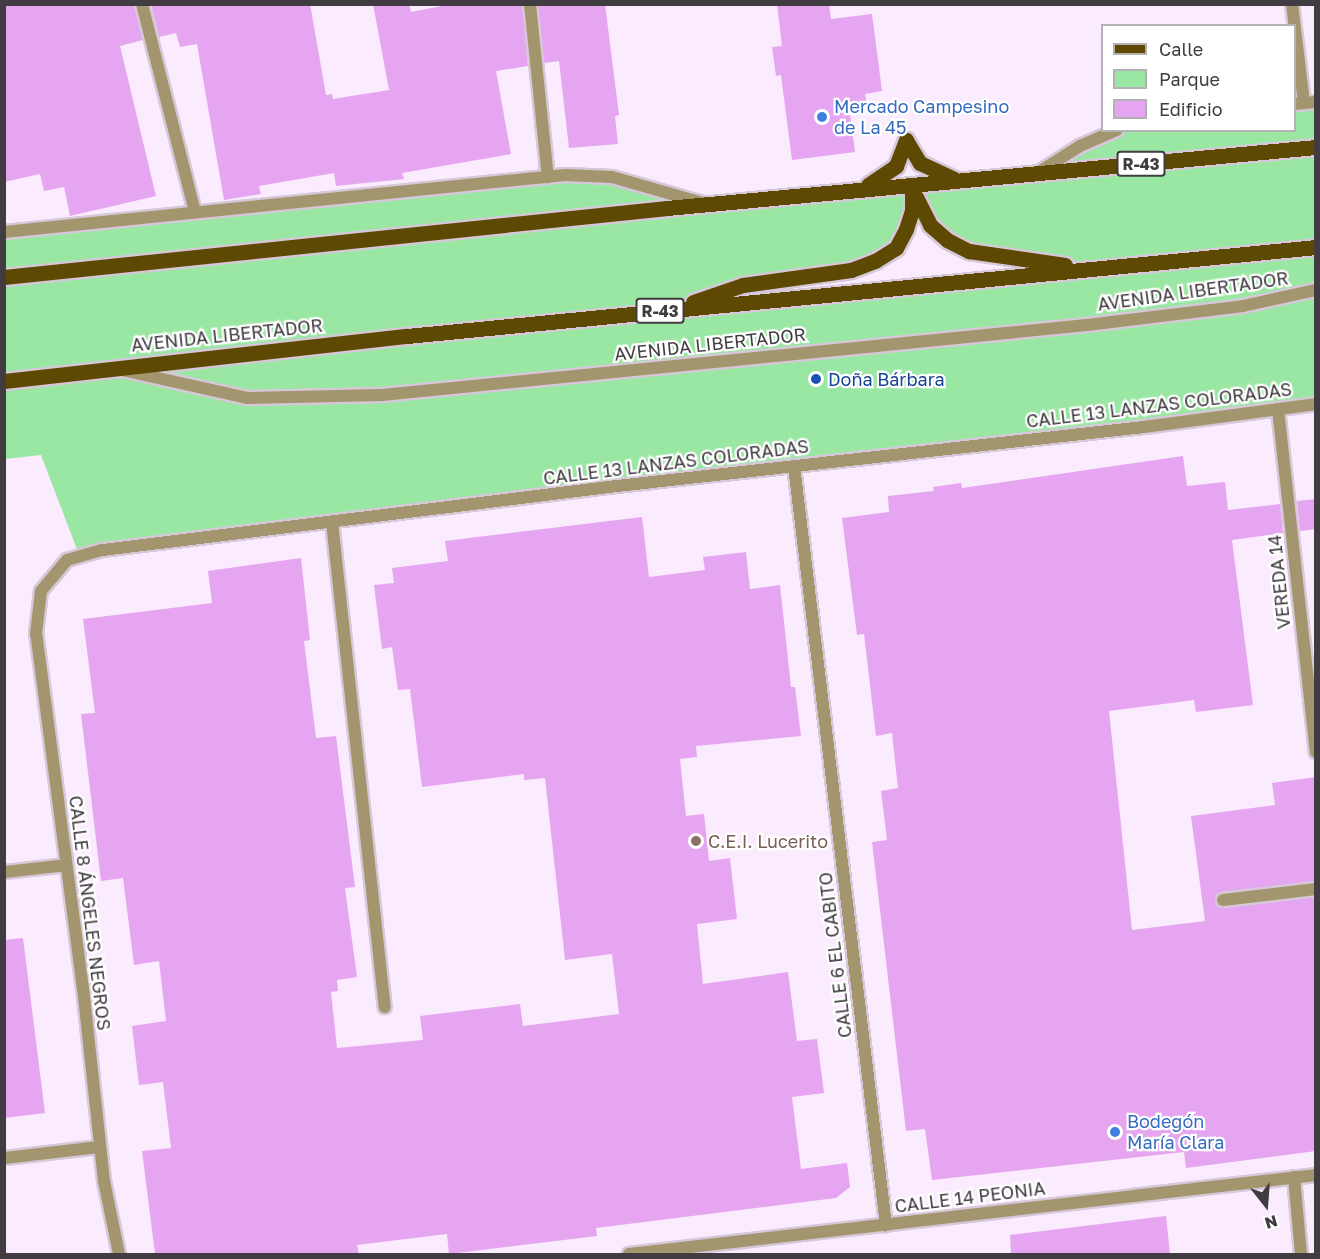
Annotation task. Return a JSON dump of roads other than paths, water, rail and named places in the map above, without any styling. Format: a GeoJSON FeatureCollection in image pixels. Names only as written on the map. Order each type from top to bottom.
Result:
{"type":"FeatureCollection","features":[{"type":"Feature","properties":{"kind":"main road","name":"R-43"},"geometry":{"type":"LineString","coordinates":[[849,191],[883,178],[896,166],[906,140],[920,163],[944,176],[967,180]]}},
{"type":"Feature","properties":{"kind":"main road","name":"R-43"},"geometry":{"type":"LineString","coordinates":[[4,277],[707,204],[1316,147]]}},
{"type":"Feature","properties":{"kind":"main road"},"geometry":{"type":"LineString","coordinates":[[912,185],[920,211],[930,225],[946,240],[969,251],[1011,260],[1100,268]]}},
{"type":"Feature","properties":{"kind":"main road"},"geometry":{"type":"LineString","coordinates":[[676,309],[743,285],[851,270],[875,261],[896,248],[906,229],[912,211],[912,185]]}},
{"type":"Feature","properties":{"kind":"main road","name":"AVENIDA LIBERTADOR"},"geometry":{"type":"LineString","coordinates":[[4,381],[109,367],[676,309],[1316,247]]}},
{"type":"Feature","properties":{"kind":"street"},"geometry":{"type":"LineString","coordinates":[[142,4],[195,212]]}},
{"type":"Feature","properties":{"kind":"street"},"geometry":{"type":"LineString","coordinates":[[530,4],[548,177]]}},
{"type":"Feature","properties":{"kind":"street"},"geometry":{"type":"LineString","coordinates":[[1292,4],[1295,24]]}},
{"type":"Feature","properties":{"kind":"street"},"geometry":{"type":"LineString","coordinates":[[1296,34],[1305,103]]}},
{"type":"Feature","properties":{"kind":"street"},"geometry":{"type":"LineString","coordinates":[[1038,173],[1080,146],[1112,132]]}},
{"type":"Feature","properties":{"kind":"street"},"geometry":{"type":"LineString","coordinates":[[4,232],[548,177],[612,177],[707,204]]}},
{"type":"Feature","properties":{"kind":"street","name":"AVENIDA LIBERTADOR"},"geometry":{"type":"LineString","coordinates":[[109,367],[247,398],[382,395],[1087,325],[1243,306],[1316,290]]}},
{"type":"Feature","properties":{"kind":"street","name":"CALLE 13 LANZAS COLORADAS"},"geometry":{"type":"LineString","coordinates":[[50,578],[67,560],[80,554],[1316,404]]}},
{"type":"Feature","properties":{"kind":"street","name":"VEREDA 14"},"geometry":{"type":"LineString","coordinates":[[1278,409],[1316,752]]}},
{"type":"Feature","properties":{"kind":"street","name":"CALLE 6 EL CABITO"},"geometry":{"type":"LineString","coordinates":[[794,466],[886,1225]]}},
{"type":"Feature","properties":{"kind":"street"},"geometry":{"type":"LineString","coordinates":[[332,522],[385,1007]]}},
{"type":"Feature","properties":{"kind":"street","name":"CALLE 8 ÁNGELES NEGROS"},"geometry":{"type":"LineString","coordinates":[[50,578],[36,608],[36,634],[99,1147],[119,1254]]}},
{"type":"Feature","properties":{"kind":"street"},"geometry":{"type":"LineString","coordinates":[[4,872],[66,865]]}},
{"type":"Feature","properties":{"kind":"street"},"geometry":{"type":"LineString","coordinates":[[1223,900],[1316,889]]}},
{"type":"Feature","properties":{"kind":"street"},"geometry":{"type":"LineString","coordinates":[[4,1158],[99,1147]]}},
{"type":"Feature","properties":{"kind":"street","name":"CALLE 14 PEONIA"},"geometry":{"type":"LineString","coordinates":[[629,1254],[1316,1175]]}},
{"type":"Feature","properties":{"kind":"street"},"geometry":{"type":"LineString","coordinates":[[1294,1177],[1301,1254]]}},
{"type":"Feature","properties":{"kind":"place","name":"Mercado Campesino de La 45"},"geometry":{"type":"Point","coordinates":[822,117]}},
{"type":"Feature","properties":{"kind":"place","name":"Doña Bárbara"},"geometry":{"type":"Point","coordinates":[816,379]}},
{"type":"Feature","properties":{"kind":"place","name":"C.E.I. Lucerito"},"geometry":{"type":"Point","coordinates":[696,841]}},
{"type":"Feature","properties":{"kind":"place","name":"Bodegón María Clara"},"geometry":{"type":"Point","coordinates":[1115,1132]}}]}
